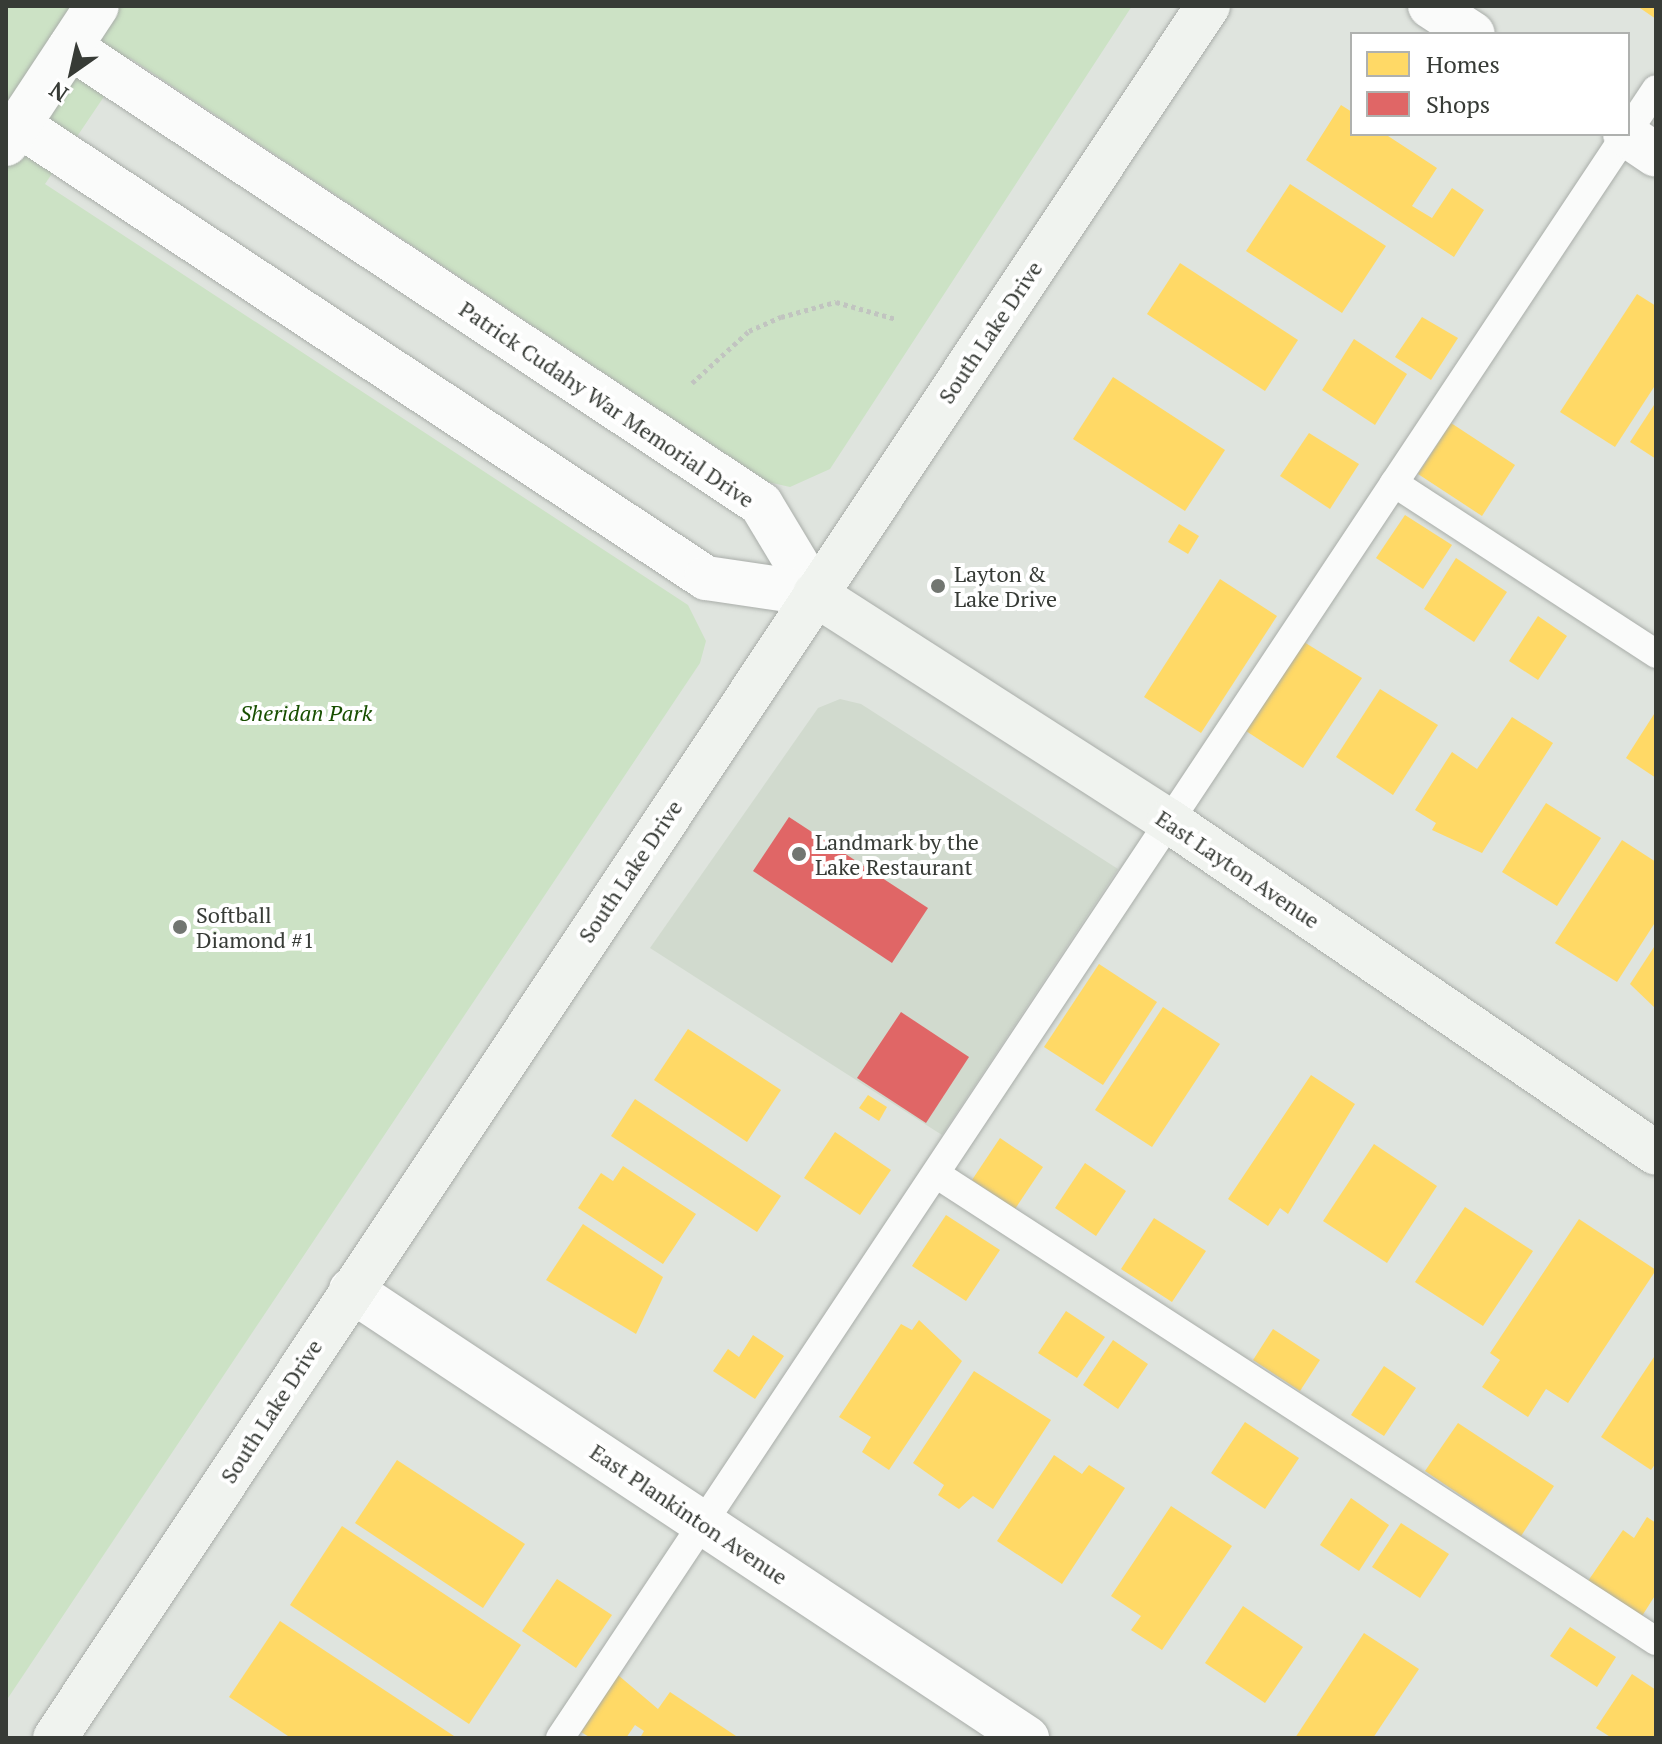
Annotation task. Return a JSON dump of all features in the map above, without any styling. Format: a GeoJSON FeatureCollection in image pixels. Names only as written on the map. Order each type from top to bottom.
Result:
{"type":"FeatureCollection","features":[{"type":"Feature","properties":{"kind":"main road","name":"South Lake Drive"},"geometry":{"type":"LineString","coordinates":[[55,1738],[1208,6]]}},
{"type":"Feature","properties":{"kind":"main road","name":"East Layton Avenue"},"geometry":{"type":"LineString","coordinates":[[815,594],[1169,821],[1656,1153]]}},
{"type":"Feature","properties":{"kind":"street"},"geometry":{"type":"LineString","coordinates":[[97,6],[12,134],[706,578],[815,594]]}},
{"type":"Feature","properties":{"kind":"street"},"geometry":{"type":"LineString","coordinates":[[1430,6],[1470,32]]}},
{"type":"Feature","properties":{"kind":"street","name":"Patrick Cudahy War Memorial Drive"},"geometry":{"type":"LineString","coordinates":[[70,47],[761,504],[815,594]]}},
{"type":"Feature","properties":{"kind":"street"},"geometry":{"type":"LineString","coordinates":[[1630,136],[1656,155]]}},
{"type":"Feature","properties":{"kind":"street","name":"East Plankinton Avenue"},"geometry":{"type":"LineString","coordinates":[[351,1290],[1027,1738]]}},
{"type":"Feature","properties":{"kind":"lane"},"geometry":{"type":"LineString","coordinates":[[1630,127],[1656,89]]}},
{"type":"Feature","properties":{"kind":"lane"},"geometry":{"type":"LineString","coordinates":[[560,1738],[1624,136]]}},
{"type":"Feature","properties":{"kind":"lane"},"geometry":{"type":"LineString","coordinates":[[1394,483],[1656,654]]}},
{"type":"Feature","properties":{"kind":"lane"},"geometry":{"type":"LineString","coordinates":[[936,1174],[1656,1641]]}},
{"type":"Feature","properties":{"kind":"path"},"geometry":{"type":"LineString","coordinates":[[692,383],[749,331],[781,317],[836,302],[896,319]]}},
{"type":"Feature","properties":{"kind":"shaded area"},"geometry":{"type":"Polygon","coordinates":[[[840,699],[861,704],[1118,869],[942,1135],[650,948],[818,708],[840,699]]]}},
{"type":"Feature","properties":{"kind":"green space","name":"Sheridan Park"},"geometry":{"type":"Polygon","coordinates":[[[6,6],[1132,6],[830,469],[790,487],[768,482],[130,58],[45,184],[688,605],[706,641],[700,663],[6,1701],[6,6]]]}},
{"type":"Feature","properties":{"kind":"building: Homes"},"geometry":{"type":"Polygon","coordinates":[[[1637,6],[1656,6],[1656,19],[1637,6]]]}},
{"type":"Feature","properties":{"kind":"building: Homes"},"geometry":{"type":"Polygon","coordinates":[[[1341,105],[1350,111],[1350,136],[1388,136],[1437,168],[1412,206],[1432,218],[1452,188],[1484,210],[1454,257],[1306,160],[1341,105]]]}},
{"type":"Feature","properties":{"kind":"building: Homes"},"geometry":{"type":"Polygon","coordinates":[[[1290,184],[1386,246],[1342,313],[1246,251],[1290,184]]]}},
{"type":"Feature","properties":{"kind":"building: Homes"},"geometry":{"type":"Polygon","coordinates":[[[1180,263],[1298,340],[1265,391],[1147,314],[1180,263]]]}},
{"type":"Feature","properties":{"kind":"building: Homes"},"geometry":{"type":"Polygon","coordinates":[[[1637,294],[1656,306],[1656,384],[1615,447],[1560,412],[1637,294]]]}},
{"type":"Feature","properties":{"kind":"building: Homes"},"geometry":{"type":"Polygon","coordinates":[[[1422,317],[1458,338],[1431,380],[1395,357],[1422,317]]]}},
{"type":"Feature","properties":{"kind":"building: Homes"},"geometry":{"type":"Polygon","coordinates":[[[1354,339],[1407,374],[1375,425],[1322,390],[1354,339]]]}},
{"type":"Feature","properties":{"kind":"building: Homes"},"geometry":{"type":"Polygon","coordinates":[[[1113,377],[1225,450],[1185,511],[1073,439],[1113,377]]]}},
{"type":"Feature","properties":{"kind":"building: Homes"},"geometry":{"type":"Polygon","coordinates":[[[1656,402],[1656,459],[1630,442],[1656,402]]]}},
{"type":"Feature","properties":{"kind":"building: Homes"},"geometry":{"type":"Polygon","coordinates":[[[1451,423],[1515,465],[1482,516],[1418,474],[1451,423]]]}},
{"type":"Feature","properties":{"kind":"building: Homes"},"geometry":{"type":"Polygon","coordinates":[[[1309,433],[1359,464],[1330,509],[1280,476],[1309,433]]]}},
{"type":"Feature","properties":{"kind":"building: Homes"},"geometry":{"type":"Polygon","coordinates":[[[1405,515],[1452,545],[1423,589],[1376,558],[1405,515]]]}},
{"type":"Feature","properties":{"kind":"building: Homes"},"geometry":{"type":"Polygon","coordinates":[[[1179,524],[1199,536],[1188,554],[1168,542],[1179,524]]]}},
{"type":"Feature","properties":{"kind":"building: Homes"},"geometry":{"type":"Polygon","coordinates":[[[1456,558],[1507,592],[1474,642],[1424,609],[1456,558]]]}},
{"type":"Feature","properties":{"kind":"building: Homes"},"geometry":{"type":"Polygon","coordinates":[[[1220,579],[1277,616],[1201,733],[1144,697],[1220,579]]]}},
{"type":"Feature","properties":{"kind":"building: Homes"},"geometry":{"type":"Polygon","coordinates":[[[1538,616],[1567,636],[1538,680],[1509,661],[1538,616]]]}},
{"type":"Feature","properties":{"kind":"building: Homes"},"geometry":{"type":"Polygon","coordinates":[[[1304,642],[1362,678],[1303,768],[1246,731],[1304,642]]]}},
{"type":"Feature","properties":{"kind":"building: Homes"},"geometry":{"type":"Polygon","coordinates":[[[1380,689],[1438,725],[1393,795],[1336,757],[1380,689]]]}},
{"type":"Feature","properties":{"kind":"building: Homes"},"geometry":{"type":"Polygon","coordinates":[[[1656,711],[1656,778],[1626,758],[1656,711]]]}},
{"type":"Feature","properties":{"kind":"building: Homes"},"geometry":{"type":"Polygon","coordinates":[[[1512,717],[1553,743],[1482,853],[1432,830],[1436,823],[1415,810],[1452,752],[1477,769],[1512,717]]]}},
{"type":"Feature","properties":{"kind":"building: Homes"},"geometry":{"type":"Polygon","coordinates":[[[1546,803],[1601,838],[1557,906],[1502,872],[1546,803]]]}},
{"type":"Feature","properties":{"kind":"building: Homes"},"geometry":{"type":"Polygon","coordinates":[[[1622,840],[1656,862],[1656,921],[1617,982],[1555,943],[1622,840]]]}},
{"type":"Feature","properties":{"kind":"building: Homes"},"geometry":{"type":"Polygon","coordinates":[[[1656,944],[1656,1009],[1630,984],[1656,944]]]}},
{"type":"Feature","properties":{"kind":"building: Homes"},"geometry":{"type":"Polygon","coordinates":[[[1099,964],[1157,1002],[1103,1085],[1044,1047],[1099,964]]]}},
{"type":"Feature","properties":{"kind":"building: Homes"},"geometry":{"type":"Polygon","coordinates":[[[1163,1007],[1220,1044],[1152,1147],[1095,1110],[1163,1007]]]}},
{"type":"Feature","properties":{"kind":"building: Homes"},"geometry":{"type":"Polygon","coordinates":[[[688,1029],[781,1090],[747,1142],[654,1080],[688,1029]]]}},
{"type":"Feature","properties":{"kind":"building: Homes"},"geometry":{"type":"Polygon","coordinates":[[[1311,1075],[1355,1104],[1288,1214],[1280,1208],[1268,1226],[1228,1199],[1311,1075]]]}},
{"type":"Feature","properties":{"kind":"building: Homes"},"geometry":{"type":"Polygon","coordinates":[[[868,1095],[887,1107],[879,1121],[859,1108],[868,1095]]]}},
{"type":"Feature","properties":{"kind":"building: Homes"},"geometry":{"type":"Polygon","coordinates":[[[635,1099],[781,1196],[757,1232],[611,1136],[635,1099]]]}},
{"type":"Feature","properties":{"kind":"building: Homes"},"geometry":{"type":"Polygon","coordinates":[[[835,1132],[891,1170],[860,1215],[804,1178],[835,1132]]]}},
{"type":"Feature","properties":{"kind":"building: Homes"},"geometry":{"type":"Polygon","coordinates":[[[1000,1138],[1043,1167],[1015,1209],[972,1180],[1000,1138]]]}},
{"type":"Feature","properties":{"kind":"building: Homes"},"geometry":{"type":"Polygon","coordinates":[[[1374,1144],[1437,1186],[1387,1263],[1323,1221],[1374,1144]]]}},
{"type":"Feature","properties":{"kind":"building: Homes"},"geometry":{"type":"Polygon","coordinates":[[[1085,1163],[1126,1191],[1096,1236],[1055,1208],[1085,1163]]]}},
{"type":"Feature","properties":{"kind":"building: Homes"},"geometry":{"type":"Polygon","coordinates":[[[623,1166],[696,1214],[663,1264],[578,1208],[601,1173],[613,1181],[623,1166]]]}},
{"type":"Feature","properties":{"kind":"building: Homes"},"geometry":{"type":"Polygon","coordinates":[[[1465,1207],[1533,1251],[1483,1326],[1415,1282],[1465,1207]]]}},
{"type":"Feature","properties":{"kind":"building: Homes"},"geometry":{"type":"Polygon","coordinates":[[[946,1215],[1000,1250],[966,1301],[912,1266],[946,1215]]]}},
{"type":"Feature","properties":{"kind":"building: Homes"},"geometry":{"type":"Polygon","coordinates":[[[1154,1218],[1206,1251],[1172,1302],[1121,1269],[1154,1218]]]}},
{"type":"Feature","properties":{"kind":"building: Homes"},"geometry":{"type":"Polygon","coordinates":[[[1579,1219],[1656,1270],[1568,1403],[1546,1389],[1528,1417],[1482,1387],[1500,1360],[1490,1353],[1579,1219]]]}},
{"type":"Feature","properties":{"kind":"building: Homes"},"geometry":{"type":"Polygon","coordinates":[[[583,1224],[663,1277],[636,1334],[546,1280],[583,1224]]]}},
{"type":"Feature","properties":{"kind":"building: Homes"},"geometry":{"type":"Polygon","coordinates":[[[1066,1311],[1105,1337],[1077,1378],[1038,1353],[1066,1311]]]}},
{"type":"Feature","properties":{"kind":"building: Homes"},"geometry":{"type":"Polygon","coordinates":[[[919,1320],[962,1361],[889,1470],[862,1452],[871,1437],[839,1417],[901,1324],[912,1330],[919,1320]]]}},
{"type":"Feature","properties":{"kind":"building: Homes"},"geometry":{"type":"Polygon","coordinates":[[[1273,1329],[1320,1360],[1300,1391],[1253,1360],[1273,1329]]]}},
{"type":"Feature","properties":{"kind":"building: Homes"},"geometry":{"type":"Polygon","coordinates":[[[753,1335],[784,1356],[755,1399],[713,1371],[728,1349],[739,1357],[753,1335]]]}},
{"type":"Feature","properties":{"kind":"building: Homes"},"geometry":{"type":"Polygon","coordinates":[[[1113,1340],[1148,1364],[1118,1409],[1083,1385],[1113,1340]]]}},
{"type":"Feature","properties":{"kind":"building: Homes"},"geometry":{"type":"Polygon","coordinates":[[[1656,1354],[1656,1463],[1651,1470],[1601,1437],[1656,1354]]]}},
{"type":"Feature","properties":{"kind":"building: Homes"},"geometry":{"type":"Polygon","coordinates":[[[1384,1366],[1416,1388],[1384,1436],[1351,1415],[1384,1366]]]}},
{"type":"Feature","properties":{"kind":"building: Homes"},"geometry":{"type":"Polygon","coordinates":[[[974,1371],[1051,1420],[993,1509],[973,1496],[959,1509],[938,1495],[944,1485],[913,1463],[974,1371]]]}},
{"type":"Feature","properties":{"kind":"building: Homes"},"geometry":{"type":"Polygon","coordinates":[[[1245,1422],[1299,1458],[1265,1509],[1211,1473],[1245,1422]]]}},
{"type":"Feature","properties":{"kind":"building: Homes"},"geometry":{"type":"Polygon","coordinates":[[[1458,1423],[1554,1486],[1521,1536],[1425,1471],[1458,1423]]]}},
{"type":"Feature","properties":{"kind":"building: Homes"},"geometry":{"type":"Polygon","coordinates":[[[1054,1455],[1082,1474],[1089,1465],[1125,1488],[1062,1584],[997,1541],[1054,1455]]]}},
{"type":"Feature","properties":{"kind":"building: Homes"},"geometry":{"type":"Polygon","coordinates":[[[397,1460],[525,1544],[483,1608],[355,1523],[397,1460]]]}},
{"type":"Feature","properties":{"kind":"building: Homes"},"geometry":{"type":"Polygon","coordinates":[[[1351,1498],[1389,1525],[1359,1571],[1320,1545],[1351,1498]]]}},
{"type":"Feature","properties":{"kind":"building: Homes"},"geometry":{"type":"Polygon","coordinates":[[[1171,1506],[1232,1546],[1162,1650],[1131,1630],[1141,1616],[1111,1596],[1171,1506]]]}},
{"type":"Feature","properties":{"kind":"building: Homes"},"geometry":{"type":"Polygon","coordinates":[[[1647,1517],[1656,1523],[1656,1594],[1642,1616],[1588,1581],[1623,1530],[1634,1538],[1647,1517]]]}},
{"type":"Feature","properties":{"kind":"building: Homes"},"geometry":{"type":"Polygon","coordinates":[[[1401,1523],[1449,1554],[1420,1598],[1372,1567],[1401,1523]]]}},
{"type":"Feature","properties":{"kind":"building: Homes"},"geometry":{"type":"Polygon","coordinates":[[[342,1526],[521,1645],[469,1724],[290,1605],[342,1526]]]}},
{"type":"Feature","properties":{"kind":"building: Homes"},"geometry":{"type":"Polygon","coordinates":[[[557,1579],[612,1615],[576,1668],[522,1631],[557,1579]]]}},
{"type":"Feature","properties":{"kind":"building: Homes"},"geometry":{"type":"Polygon","coordinates":[[[1243,1606],[1303,1647],[1265,1703],[1205,1663],[1243,1606]]]}},
{"type":"Feature","properties":{"kind":"building: Homes"},"geometry":{"type":"Polygon","coordinates":[[[280,1621],[457,1738],[291,1738],[229,1697],[280,1621]]]}},
{"type":"Feature","properties":{"kind":"building: Homes"},"geometry":{"type":"Polygon","coordinates":[[[1570,1627],[1616,1657],[1597,1687],[1550,1656],[1570,1627]]]}},
{"type":"Feature","properties":{"kind":"building: Homes"},"geometry":{"type":"Polygon","coordinates":[[[1364,1633],[1419,1669],[1373,1738],[1295,1738],[1364,1633]]]}},
{"type":"Feature","properties":{"kind":"building: Homes"},"geometry":{"type":"Polygon","coordinates":[[[1632,1674],[1656,1690],[1656,1738],[1612,1738],[1596,1728],[1632,1674]]]}},
{"type":"Feature","properties":{"kind":"building: Homes"},"geometry":{"type":"Polygon","coordinates":[[[618,1675],[658,1709],[670,1692],[739,1738],[640,1738],[644,1731],[635,1725],[626,1738],[591,1738],[581,1732],[618,1675]]]}},
{"type":"Feature","properties":{"kind":"building: Shops"},"geometry":{"type":"Polygon","coordinates":[[[789,817],[928,908],[892,963],[753,871],[789,817]]]}},
{"type":"Feature","properties":{"kind":"building: Shops"},"geometry":{"type":"Polygon","coordinates":[[[901,1012],[969,1057],[926,1123],[857,1078],[901,1012]]]}},
{"type":"Feature","properties":{"kind":"place","name":"Layton & Lake Drive"},"geometry":{"type":"Point","coordinates":[938,586]}},
{"type":"Feature","properties":{"kind":"place","name":"Landmark by the Lake Restaurant"},"geometry":{"type":"Point","coordinates":[799,854]}},
{"type":"Feature","properties":{"kind":"place","name":"Softball Diamond #1"},"geometry":{"type":"Point","coordinates":[180,927]}}]}
